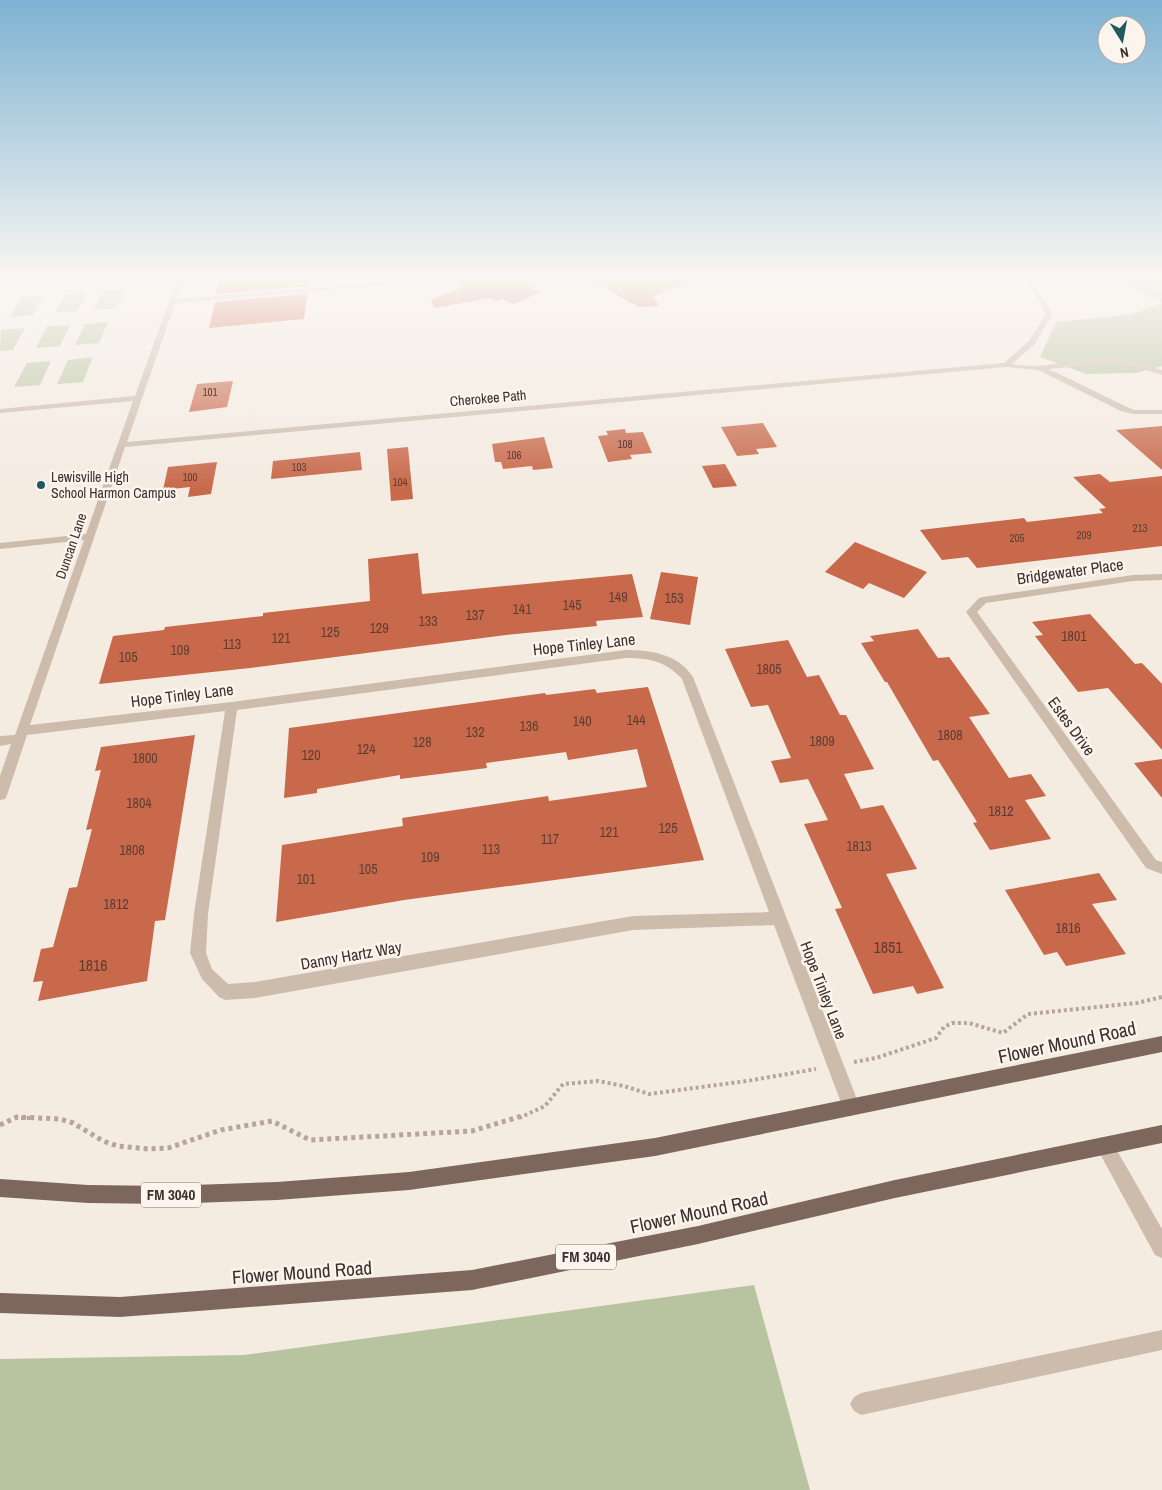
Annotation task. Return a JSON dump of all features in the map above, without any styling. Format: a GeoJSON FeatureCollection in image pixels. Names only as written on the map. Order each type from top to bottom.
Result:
{"type":"FeatureCollection","features":[{"type":"Feature","properties":{"kind":"main road","name":"Flower Mound Road"},"geometry":{"type":"LineString","coordinates":[[0,1188],[88,1194],[166,1195],[409,1181],[655,1147],[1162,1044]]}},
{"type":"Feature","properties":{"kind":"main road","name":"Flower Mound Road"},"geometry":{"type":"LineString","coordinates":[[0,1303],[120,1307],[472,1280],[698,1234],[895,1189],[1162,1134]]}},
{"type":"Feature","properties":{"kind":"street","name":"Duncan Lane"},"geometry":{"type":"LineString","coordinates":[[0,795],[154,350]]}},
{"type":"Feature","properties":{"kind":"street"},"geometry":{"type":"LineString","coordinates":[[1006,365],[1023,350]]}},
{"type":"Feature","properties":{"kind":"street","name":"Cherokee Path"},"geometry":{"type":"LineString","coordinates":[[121,445],[1006,365],[1037,367],[1107,360],[1124,362],[1162,373]]}},
{"type":"Feature","properties":{"kind":"street"},"geometry":{"type":"LineString","coordinates":[[1037,367],[1124,409],[1134,412],[1162,412]]}},
{"type":"Feature","properties":{"kind":"street"},"geometry":{"type":"LineString","coordinates":[[0,411],[137,398]]}},
{"type":"Feature","properties":{"kind":"street"},"geometry":{"type":"LineString","coordinates":[[0,546],[89,537]]}},
{"type":"Feature","properties":{"kind":"street","name":"Bridgewater Place"},"geometry":{"type":"LineString","coordinates":[[982,600],[1133,578],[1162,577]]}},
{"type":"Feature","properties":{"kind":"street","name":"Estes Drive"},"geometry":{"type":"LineString","coordinates":[[982,600],[971,612],[1151,864],[1162,868]]}},
{"type":"Feature","properties":{"kind":"street","name":"Hope Tinley Lane"},"geometry":{"type":"LineString","coordinates":[[0,741],[20,735],[232,706],[626,654],[653,654],[679,667],[687,677],[851,1107]]}},
{"type":"Feature","properties":{"kind":"street","name":"Danny Hartz Way"},"geometry":{"type":"LineString","coordinates":[[232,706],[201,914],[198,953],[207,974],[225,992],[255,990],[633,923],[779,918]]}},
{"type":"Feature","properties":{"kind":"street"},"geometry":{"type":"LineString","coordinates":[[1105,1146],[1162,1248]]}},
{"type":"Feature","properties":{"kind":"street"},"geometry":{"type":"LineString","coordinates":[[861,1404],[1162,1340]]}},
{"type":"Feature","properties":{"kind":"path"},"geometry":{"type":"LineString","coordinates":[[0,1125],[17,1117],[60,1119],[73,1123],[104,1141],[118,1146],[148,1149],[168,1148],[221,1130],[272,1121],[310,1140],[472,1131],[514,1120],[545,1106],[563,1084],[598,1081],[624,1086],[649,1094],[747,1081],[876,1058],[936,1038],[944,1027],[952,1023],[969,1023],[1003,1033],[1028,1014],[1136,1003],[1162,996]]}},
{"type":"Feature","properties":{"kind":"green space"},"geometry":{"type":"Polygon","coordinates":[[[1043,350],[1162,350],[1162,366],[1135,373],[1086,374],[1040,357],[1043,350]]]}},
{"type":"Feature","properties":{"kind":"green space"},"geometry":{"type":"Polygon","coordinates":[[[93,357],[83,382],[57,384],[68,360],[93,357]]]}},
{"type":"Feature","properties":{"kind":"green space"},"geometry":{"type":"Polygon","coordinates":[[[51,361],[40,385],[14,387],[27,363],[51,361]]]}},
{"type":"Feature","properties":{"kind":"green space"},"geometry":{"type":"Polygon","coordinates":[[[754,1285],[810,1490],[0,1490],[0,1359],[244,1355],[754,1285]]]}},
{"type":"Feature","properties":{"kind":"building"},"geometry":{"type":"Polygon","coordinates":[[[233,381],[227,407],[189,412],[197,384],[233,381]]]}},
{"type":"Feature","properties":{"kind":"building"},"geometry":{"type":"Polygon","coordinates":[[[763,423],[777,447],[756,449],[759,454],[737,456],[721,427],[763,423]]]}},
{"type":"Feature","properties":{"kind":"building"},"geometry":{"type":"Polygon","coordinates":[[[1162,426],[1162,470],[1116,430],[1162,426]]]}},
{"type":"Feature","properties":{"kind":"building"},"geometry":{"type":"Polygon","coordinates":[[[625,429],[626,433],[643,432],[652,453],[630,455],[632,459],[608,462],[598,436],[608,435],[606,431],[625,429]]]}},
{"type":"Feature","properties":{"kind":"building"},"geometry":{"type":"Polygon","coordinates":[[[544,437],[553,468],[533,470],[532,466],[503,469],[501,462],[495,462],[492,444],[544,437]]]}},
{"type":"Feature","properties":{"kind":"building"},"geometry":{"type":"Polygon","coordinates":[[[408,447],[413,499],[391,501],[387,449],[408,447]]]}},
{"type":"Feature","properties":{"kind":"building"},"geometry":{"type":"Polygon","coordinates":[[[360,452],[362,470],[271,479],[273,461],[360,452]]]}},
{"type":"Feature","properties":{"kind":"building"},"geometry":{"type":"Polygon","coordinates":[[[217,462],[211,494],[188,497],[190,487],[163,490],[168,467],[217,462]]]}},
{"type":"Feature","properties":{"kind":"building"},"geometry":{"type":"Polygon","coordinates":[[[725,464],[737,486],[713,488],[702,466],[725,464]]]}},
{"type":"Feature","properties":{"kind":"building"},"geometry":{"type":"Polygon","coordinates":[[[1100,474],[1110,482],[1162,476],[1162,546],[977,568],[968,557],[942,560],[920,530],[1024,518],[1027,522],[1103,513],[1099,509],[1106,508],[1073,477],[1100,474]]]}},
{"type":"Feature","properties":{"kind":"building"},"geometry":{"type":"Polygon","coordinates":[[[855,542],[927,572],[904,598],[869,583],[863,589],[825,572],[855,542]]]}},
{"type":"Feature","properties":{"kind":"building"},"geometry":{"type":"Polygon","coordinates":[[[418,553],[422,594],[632,574],[643,617],[596,621],[597,626],[506,635],[250,668],[99,684],[113,636],[164,630],[165,627],[263,616],[263,613],[370,601],[368,559],[418,553]]]}},
{"type":"Feature","properties":{"kind":"building"},"geometry":{"type":"Polygon","coordinates":[[[661,572],[698,577],[690,625],[650,619],[661,572]]]}},
{"type":"Feature","properties":{"kind":"building"},"geometry":{"type":"Polygon","coordinates":[[[1090,614],[1135,664],[1142,663],[1162,684],[1162,750],[1108,688],[1078,692],[1035,636],[1043,635],[1032,622],[1090,614]]]}},
{"type":"Feature","properties":{"kind":"building"},"geometry":{"type":"Polygon","coordinates":[[[918,629],[938,658],[949,657],[990,714],[969,717],[1009,778],[1031,774],[1046,796],[1025,800],[1051,839],[990,850],[973,823],[977,822],[938,760],[933,761],[887,682],[885,682],[861,643],[874,641],[870,636],[918,629]]]}},
{"type":"Feature","properties":{"kind":"building"},"geometry":{"type":"Polygon","coordinates":[[[788,640],[807,677],[819,675],[840,715],[846,715],[874,769],[844,774],[861,809],[883,805],[917,869],[886,874],[944,988],[917,994],[913,986],[873,994],[835,909],[842,908],[804,824],[828,820],[808,779],[780,783],[771,761],[791,758],[768,705],[751,707],[725,649],[788,640]]]}},
{"type":"Feature","properties":{"kind":"building"},"geometry":{"type":"Polygon","coordinates":[[[648,687],[704,860],[404,900],[276,922],[282,845],[403,826],[402,818],[548,796],[549,801],[647,787],[637,749],[568,760],[566,752],[486,763],[487,768],[400,779],[400,775],[317,789],[317,793],[284,798],[289,728],[545,693],[546,695],[595,689],[597,693],[648,687]]]}},
{"type":"Feature","properties":{"kind":"building"},"geometry":{"type":"Polygon","coordinates":[[[195,735],[165,920],[155,921],[147,981],[38,1001],[43,981],[33,982],[41,949],[53,947],[69,888],[77,887],[92,829],[86,830],[101,770],[95,771],[101,747],[195,735]]]}},
{"type":"Feature","properties":{"kind":"building"},"geometry":{"type":"Polygon","coordinates":[[[1162,759],[1162,798],[1134,763],[1162,759]]]}},
{"type":"Feature","properties":{"kind":"building"},"geometry":{"type":"Polygon","coordinates":[[[1099,873],[1117,900],[1092,904],[1126,954],[1066,966],[1057,952],[1044,955],[1005,890],[1099,873]]]}},
{"type":"Feature","properties":{"kind":"place","name":"Lewisville High School Harmon Campus"},"geometry":{"type":"Point","coordinates":[41,485]}}]}
